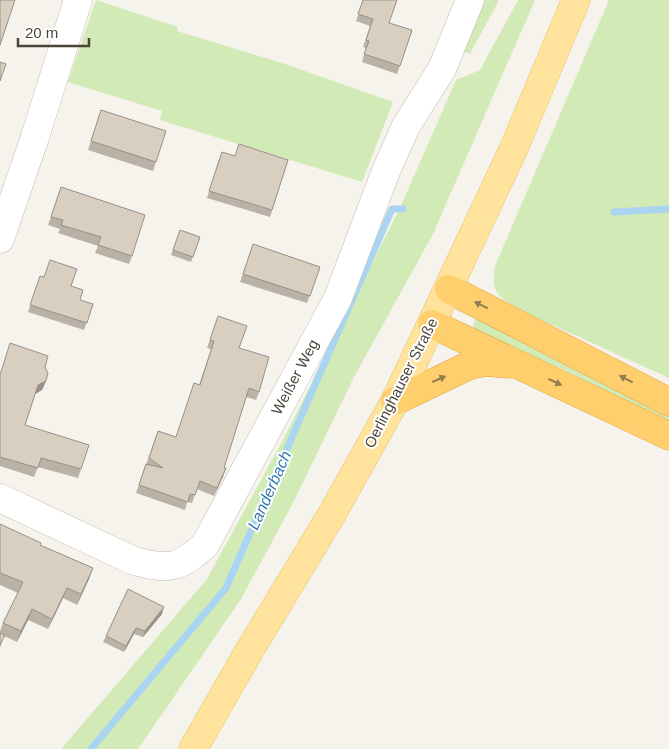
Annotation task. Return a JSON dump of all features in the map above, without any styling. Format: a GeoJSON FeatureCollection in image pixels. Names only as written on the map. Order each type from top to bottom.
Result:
{"type":"FeatureCollection","features":[{"type":"Feature","properties":{"kind":"highway"},"geometry":{"type":"LineString","coordinates":[[448,289],[669,402]]}},
{"type":"Feature","properties":{"kind":"highway"},"geometry":{"type":"LineString","coordinates":[[432,324],[669,436]]}},
{"type":"Feature","properties":{"kind":"highway"},"geometry":{"type":"LineString","coordinates":[[395,401],[470,365],[485,362],[517,364]]}},
{"type":"Feature","properties":{"kind":"main road","name":"Oerlinghauser Straße"},"geometry":{"type":"LineString","coordinates":[[193,749],[248,653],[332,514],[395,401],[514,148],[576,0]]}},
{"type":"Feature","properties":{"kind":"street"},"geometry":{"type":"LineString","coordinates":[[0,239],[35,137],[78,0]]}},
{"type":"Feature","properties":{"kind":"street","name":"Weißer Weg"},"geometry":{"type":"LineString","coordinates":[[0,498],[134,561],[156,567],[177,565],[190,558],[205,545],[338,298],[386,171],[406,126],[442,69],[470,0]]}},
{"type":"Feature","properties":{"kind":"green space"},"geometry":{"type":"Polygon","coordinates":[[[96,0],[178,27],[177,31],[285,64],[393,102],[362,182],[160,120],[162,111],[68,82],[96,0]]]}},
{"type":"Feature","properties":{"kind":"green space"},"geometry":{"type":"Polygon","coordinates":[[[483,0],[499,0],[470,54],[463,51],[483,0]]]}},
{"type":"Feature","properties":{"kind":"green space"},"geometry":{"type":"Polygon","coordinates":[[[518,0],[535,0],[433,234],[354,377],[293,503],[241,599],[138,749],[61,749],[207,579],[284,438],[399,210],[456,80],[480,70],[518,0]]]}},
{"type":"Feature","properties":{"kind":"green space"},"geometry":{"type":"Polygon","coordinates":[[[609,0],[669,0],[669,378],[513,307],[498,294],[494,286],[495,266],[609,0]]]}},
{"type":"Feature","properties":{"kind":"green space"},"geometry":{"type":"Polygon","coordinates":[[[475,320],[484,320],[669,416],[669,423],[569,372],[475,331],[473,326],[475,320]]]}},
{"type":"Feature","properties":{"kind":"building"},"geometry":{"type":"Polygon","coordinates":[[[0,0],[15,0],[0,45],[0,0]]]}},
{"type":"Feature","properties":{"kind":"building"},"geometry":{"type":"Polygon","coordinates":[[[363,0],[397,0],[389,23],[412,30],[400,66],[364,54],[369,41],[366,40],[373,19],[358,14],[363,0]]]}},
{"type":"Feature","properties":{"kind":"building"},"geometry":{"type":"Polygon","coordinates":[[[0,62],[6,64],[0,81],[0,62]]]}},
{"type":"Feature","properties":{"kind":"building"},"geometry":{"type":"Polygon","coordinates":[[[101,110],[166,131],[156,162],[91,141],[101,110]]]}},
{"type":"Feature","properties":{"kind":"building"},"geometry":{"type":"Polygon","coordinates":[[[239,144],[288,160],[272,210],[209,191],[222,152],[235,156],[239,144]]]}},
{"type":"Feature","properties":{"kind":"building"},"geometry":{"type":"Polygon","coordinates":[[[61,187],[145,215],[132,256],[98,245],[101,237],[61,225],[63,220],[51,217],[61,187]]]}},
{"type":"Feature","properties":{"kind":"building"},"geometry":{"type":"Polygon","coordinates":[[[180,230],[200,237],[193,257],[173,250],[180,230]]]}},
{"type":"Feature","properties":{"kind":"building"},"geometry":{"type":"Polygon","coordinates":[[[253,244],[320,267],[310,296],[243,274],[253,244]]]}},
{"type":"Feature","properties":{"kind":"building"},"geometry":{"type":"Polygon","coordinates":[[[50,260],[77,269],[71,286],[83,290],[80,300],[93,304],[87,323],[30,305],[40,276],[44,277],[50,260]]]}},
{"type":"Feature","properties":{"kind":"building"},"geometry":{"type":"Polygon","coordinates":[[[218,316],[247,326],[239,348],[269,357],[259,392],[249,388],[224,468],[226,468],[217,488],[200,481],[195,495],[190,494],[188,502],[139,485],[146,464],[163,468],[149,458],[158,431],[176,437],[194,383],[200,385],[214,341],[210,340],[218,316]]]}},
{"type":"Feature","properties":{"kind":"building"},"geometry":{"type":"Polygon","coordinates":[[[10,343],[48,356],[45,367],[48,373],[46,381],[38,385],[25,425],[89,445],[81,469],[41,458],[38,468],[0,457],[0,375],[10,343]]]}},
{"type":"Feature","properties":{"kind":"building"},"geometry":{"type":"Polygon","coordinates":[[[0,524],[41,543],[40,545],[93,568],[81,594],[67,588],[52,619],[32,609],[21,631],[3,623],[23,582],[0,573],[0,524]]]}},
{"type":"Feature","properties":{"kind":"building"},"geometry":{"type":"Polygon","coordinates":[[[128,589],[164,607],[145,631],[136,628],[126,646],[106,636],[128,589]]]}},
{"type":"Feature","properties":{"kind":"building"},"geometry":{"type":"Polygon","coordinates":[[[0,633],[5,635],[0,645],[0,633]]]}},
{"type":"Feature","properties":{"kind":"waterway","name":"Landerbach"},"geometry":{"type":"LineString","coordinates":[[91,749],[226,588],[392,209],[403,209]]}},
{"type":"Feature","properties":{"kind":"waterway","name":"Landerbach"},"geometry":{"type":"LineString","coordinates":[[614,212],[669,209]]}}]}
